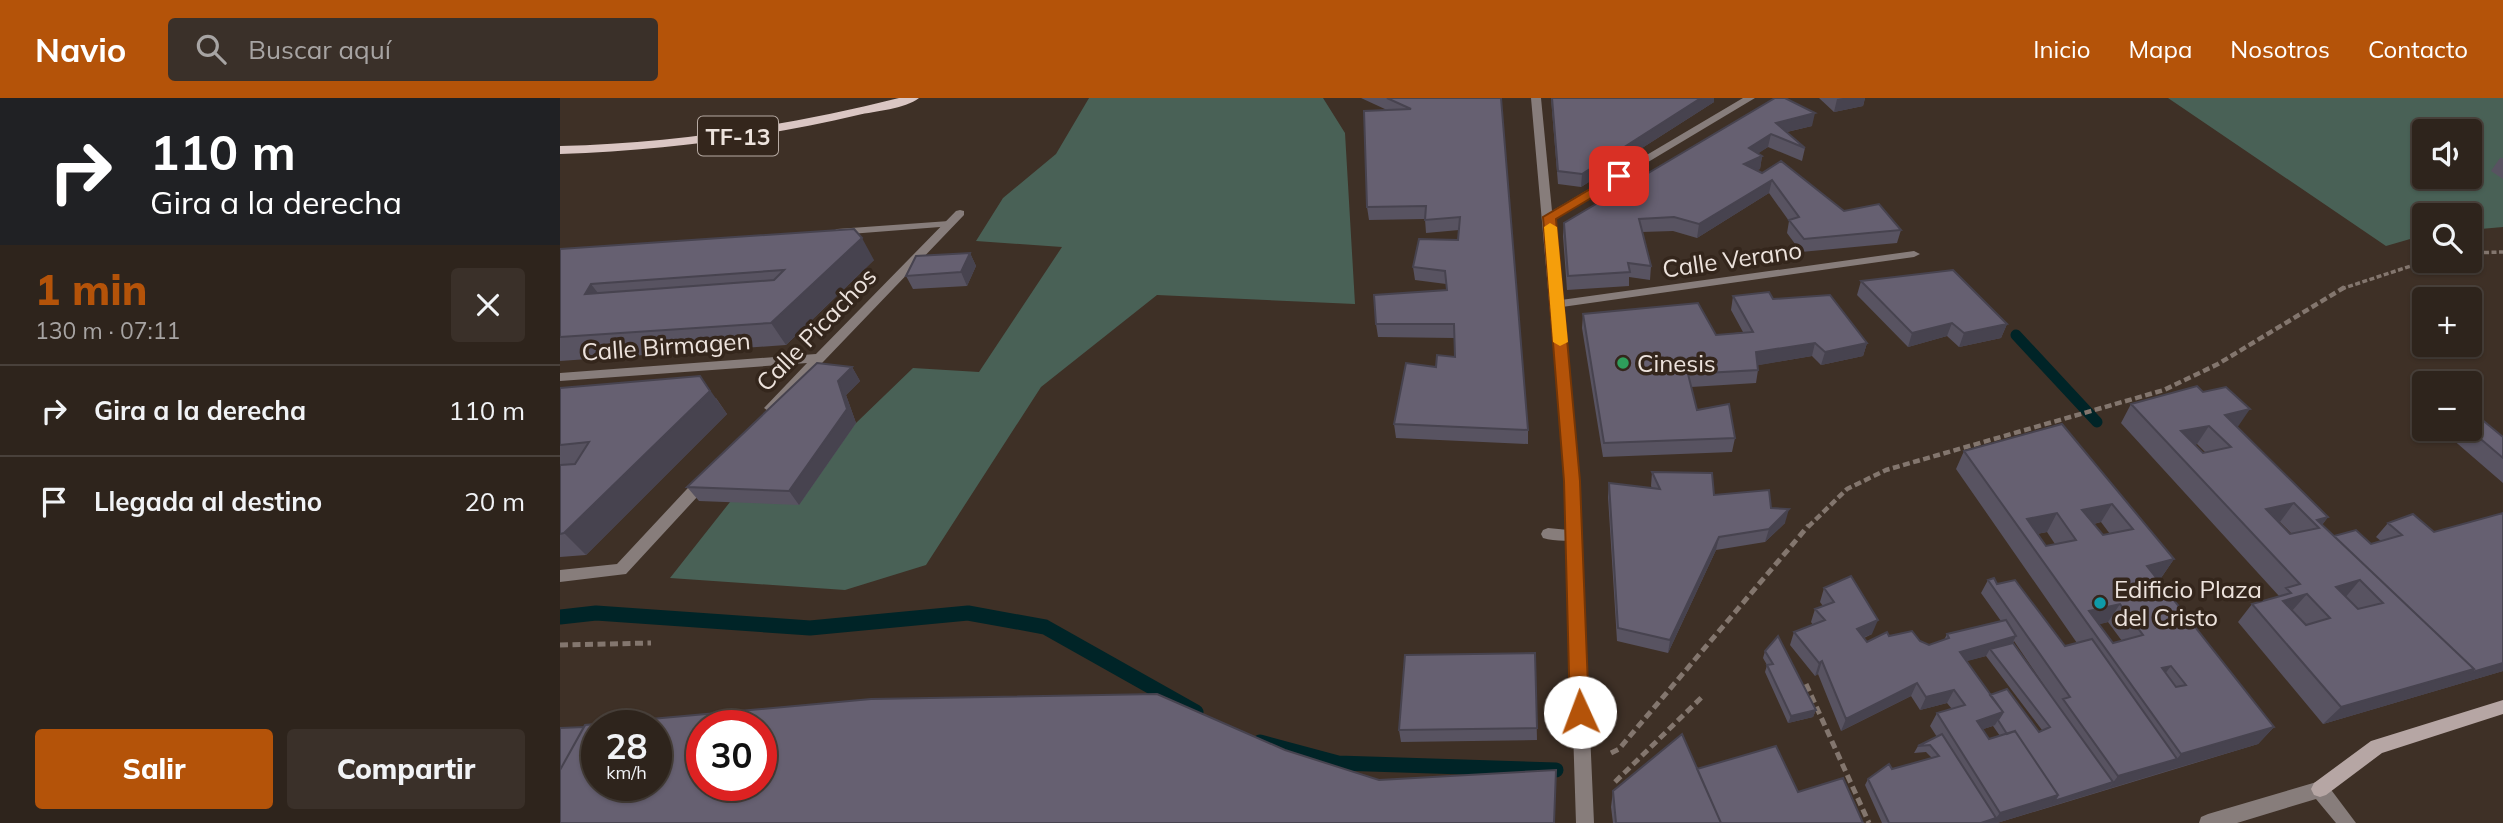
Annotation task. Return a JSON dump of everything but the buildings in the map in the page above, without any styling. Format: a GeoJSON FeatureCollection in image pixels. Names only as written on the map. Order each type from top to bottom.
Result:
{"type":"FeatureCollection","features":[{"type":"Feature","properties":{"kind":"main road","name":"TF-13"},"geometry":{"type":"LineString","coordinates":[[560,150],[614,150],[688,143],[782,129],[913,98]]}},
{"type":"Feature","properties":{"kind":"street"},"geometry":{"type":"LineString","coordinates":[[1536,98],[1572,469],[1585,823]]}},
{"type":"Feature","properties":{"kind":"street"},"geometry":{"type":"LineString","coordinates":[[1549,217],[1750,98]]}},
{"type":"Feature","properties":{"kind":"street","name":"Calle Picachos"},"geometry":{"type":"LineString","coordinates":[[762,418],[960,213]]}},
{"type":"Feature","properties":{"kind":"street"},"geometry":{"type":"LineString","coordinates":[[824,233],[948,224]]}},
{"type":"Feature","properties":{"kind":"street","name":"Calle Verano"},"geometry":{"type":"LineString","coordinates":[[1556,304],[1914,254]]}},
{"type":"Feature","properties":{"kind":"street","name":"Calle Birmagen"},"geometry":{"type":"LineString","coordinates":[[560,377],[818,358]]}},
{"type":"Feature","properties":{"kind":"street"},"geometry":{"type":"LineString","coordinates":[[560,576],[621,569],[715,469]]}},
{"type":"Feature","properties":{"kind":"street"},"geometry":{"type":"LineString","coordinates":[[1548,534],[1574,535]]}},
{"type":"Feature","properties":{"kind":"street"},"geometry":{"type":"LineString","coordinates":[[2208,823],[2320,789],[2377,747],[2503,707]]}},
{"type":"Feature","properties":{"kind":"street"},"geometry":{"type":"LineString","coordinates":[[2320,789],[2347,823]]}},
{"type":"Feature","properties":{"kind":"path"},"geometry":{"type":"LineString","coordinates":[[2482,253],[2503,252]]}},
{"type":"Feature","properties":{"kind":"path"},"geometry":{"type":"LineString","coordinates":[[1581,762],[1619,749],[1817,516],[1847,489],[1885,470],[2164,390],[2229,358],[2281,328],[2322,299],[2353,283],[2412,265]]}},
{"type":"Feature","properties":{"kind":"path"},"geometry":{"type":"LineString","coordinates":[[560,645],[651,643]]}},
{"type":"Feature","properties":{"kind":"path"},"geometry":{"type":"LineString","coordinates":[[1806,684],[1869,823]]}},
{"type":"Feature","properties":{"kind":"path"},"geometry":{"type":"LineString","coordinates":[[1584,786],[1618,781],[1704,695]]}},
{"type":"Feature","properties":{"kind":"green space"},"geometry":{"type":"Polygon","coordinates":[[[1089,98],[1323,98],[1345,133],[1355,304],[1157,295],[1041,387],[926,565],[845,590],[670,578],[730,502],[856,423],[913,368],[979,372],[1062,247],[976,241],[1003,198],[1056,154],[1089,98]]]}},
{"type":"Feature","properties":{"kind":"green space"},"geometry":{"type":"Polygon","coordinates":[[[2168,98],[2503,98],[2503,227],[2482,229],[2482,203],[2412,203],[2412,238],[2386,246],[2168,98]]]}},
{"type":"Feature","properties":{"kind":"waterway"},"geometry":{"type":"LineString","coordinates":[[2016,335],[2097,422]]}},
{"type":"Feature","properties":{"kind":"waterway"},"geometry":{"type":"LineString","coordinates":[[560,617],[596,613],[810,628],[968,613],[1045,627],[1196,712]]}},
{"type":"Feature","properties":{"kind":"waterway"},"geometry":{"type":"LineString","coordinates":[[1260,742],[1338,763],[1556,770]]}},
{"type":"Feature","properties":{"kind":"slow traffic"},"geometry":{"type":"LineString","coordinates":[[1550,227],[1560,342]]}},
{"type":"Feature","properties":{"kind":"place","name":"Cinesis"},"geometry":{"type":"Point","coordinates":[1623,363]}},
{"type":"Feature","properties":{"kind":"place","name":"Edificio Plaza del Cristo"},"geometry":{"type":"Point","coordinates":[2100,603]}},
{"type":"Feature","properties":{"kind":"route"},"geometry":{"type":"LineString","coordinates":[[1580,712],[1572,481],[1549,217],[1619,176]]}}]}
